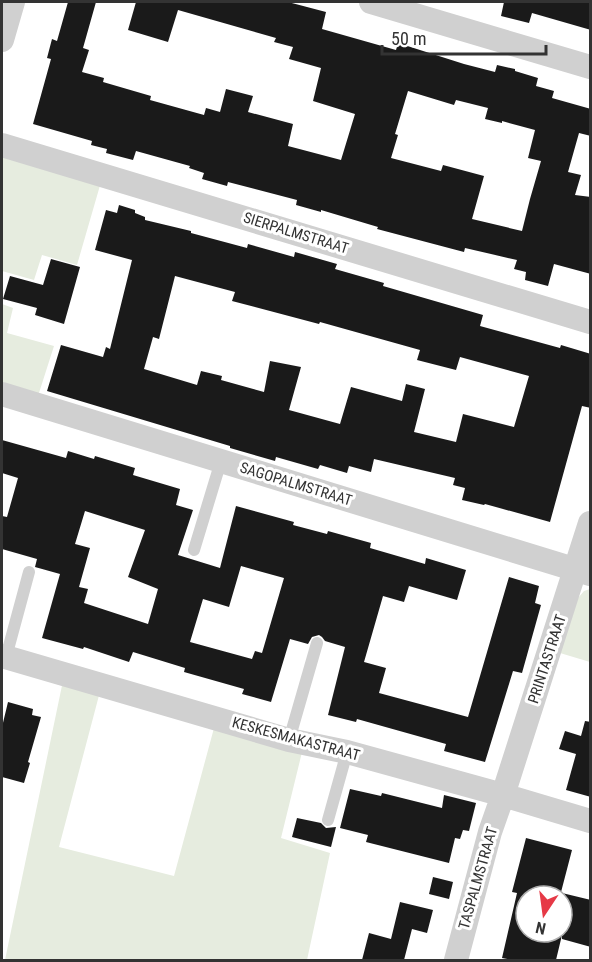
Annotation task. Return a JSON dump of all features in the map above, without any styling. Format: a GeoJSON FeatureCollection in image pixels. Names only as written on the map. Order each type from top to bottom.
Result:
{"type":"FeatureCollection","features":[{"type":"Feature","properties":{"kind":"street"},"geometry":{"type":"LineString","coordinates":[[2,40],[13,2]]}},
{"type":"Feature","properties":{"kind":"street"},"geometry":{"type":"LineString","coordinates":[[371,2],[591,68]]}},
{"type":"Feature","properties":{"kind":"street","name":"SIERPALMSTRAAT"},"geometry":{"type":"LineString","coordinates":[[2,145],[591,322]]}},
{"type":"Feature","properties":{"kind":"street","name":"SAGOPALMSTRAAT"},"geometry":{"type":"LineString","coordinates":[[2,394],[583,572]]}},
{"type":"Feature","properties":{"kind":"street","name":"PRINTASTRAAT"},"geometry":{"type":"LineString","coordinates":[[503,795],[583,572],[591,523]]}},
{"type":"Feature","properties":{"kind":"street","name":"KESKESMAKASTRAAT"},"geometry":{"type":"LineString","coordinates":[[4,656],[289,740],[347,752],[591,821]]}},
{"type":"Feature","properties":{"kind":"street","name":"TASPALMSTRAAT"},"geometry":{"type":"LineString","coordinates":[[456,960],[490,832],[503,795]]}},
{"type":"Feature","properties":{"kind":"lane"},"geometry":{"type":"LineString","coordinates":[[194,549],[221,461]]}},
{"type":"Feature","properties":{"kind":"lane"},"geometry":{"type":"LineString","coordinates":[[4,656],[29,572]]}},
{"type":"Feature","properties":{"kind":"lane"},"geometry":{"type":"LineString","coordinates":[[289,740],[317,643]]}},
{"type":"Feature","properties":{"kind":"lane"},"geometry":{"type":"LineString","coordinates":[[328,820],[347,752]]}},
{"type":"Feature","properties":{"kind":"shaded area"},"geometry":{"type":"Polygon","coordinates":[[[2,154],[101,182],[77,265],[42,255],[34,280],[2,271],[2,154]]]}},
{"type":"Feature","properties":{"kind":"shaded area"},"geometry":{"type":"Polygon","coordinates":[[[2,304],[13,308],[7,333],[54,346],[38,396],[2,385],[2,304]]]}},
{"type":"Feature","properties":{"kind":"shaded area"},"geometry":{"type":"Polygon","coordinates":[[[590,589],[590,662],[560,653],[578,598],[584,591],[590,589]]]}},
{"type":"Feature","properties":{"kind":"shaded area"},"geometry":{"type":"Polygon","coordinates":[[[65,671],[102,684],[59,847],[174,876],[217,717],[304,744],[281,838],[330,853],[307,960],[5,960],[65,671]]]}},
{"type":"Feature","properties":{"kind":"building"},"geometry":{"type":"Polygon","coordinates":[[[68,2],[96,2],[83,48],[89,50],[82,72],[104,78],[103,82],[151,96],[150,100],[204,115],[206,108],[220,112],[226,89],[253,96],[248,112],[293,124],[288,146],[341,160],[355,114],[313,101],[321,68],[289,59],[293,47],[274,42],[276,38],[178,10],[168,42],[128,30],[136,2],[288,2],[326,12],[322,29],[396,50],[398,43],[495,72],[497,65],[538,78],[536,86],[554,91],[552,98],[591,109],[591,136],[579,133],[568,172],[581,175],[575,195],[591,197],[591,274],[554,264],[548,286],[525,280],[526,272],[514,269],[517,260],[465,248],[464,252],[377,229],[378,227],[321,210],[321,212],[296,205],[297,200],[228,182],[227,186],[202,179],[204,173],[189,168],[190,166],[136,151],[133,160],[106,153],[107,149],[91,145],[92,141],[33,124],[51,59],[47,58],[52,39],[57,41],[68,2]],[[408,91],[395,134],[398,135],[391,158],[441,171],[443,165],[484,176],[472,219],[522,231],[541,161],[528,158],[535,130],[485,119],[488,108],[456,100],[454,105],[408,91]]]}},
{"type":"Feature","properties":{"kind":"building"},"geometry":{"type":"Polygon","coordinates":[[[504,2],[591,2],[591,30],[532,13],[529,23],[501,16],[504,2]]]}},
{"type":"Feature","properties":{"kind":"building"},"geometry":{"type":"Polygon","coordinates":[[[119,205],[135,210],[135,213],[145,217],[145,220],[191,231],[191,233],[247,248],[248,244],[294,257],[295,252],[337,264],[335,269],[384,283],[383,286],[483,315],[480,326],[591,354],[591,408],[582,406],[550,522],[462,500],[465,488],[453,485],[455,478],[374,459],[371,472],[349,466],[347,473],[320,465],[318,469],[276,457],[275,461],[47,391],[61,345],[103,357],[106,347],[110,349],[132,260],[95,250],[106,210],[117,213],[119,205]],[[175,276],[159,339],[153,337],[144,369],[197,385],[201,371],[222,376],[221,380],[264,392],[270,361],[301,367],[289,410],[340,424],[351,387],[402,401],[406,384],[425,389],[414,432],[456,442],[463,414],[514,427],[529,376],[460,357],[456,370],[417,360],[420,350],[320,322],[319,324],[232,301],[235,292],[175,276]]]}},
{"type":"Feature","properties":{"kind":"building"},"geometry":{"type":"Polygon","coordinates":[[[51,259],[80,267],[64,324],[35,315],[37,308],[3,299],[10,276],[43,285],[51,259]]]}},
{"type":"Feature","properties":{"kind":"building"},"geometry":{"type":"Polygon","coordinates":[[[2,440],[66,458],[68,451],[135,468],[133,475],[180,489],[176,505],[193,510],[178,555],[220,568],[236,506],[294,522],[293,525],[327,534],[328,531],[371,543],[370,548],[425,564],[426,558],[466,570],[457,600],[409,586],[404,602],[383,596],[364,662],[386,668],[379,693],[468,717],[509,577],[539,586],[535,603],[541,605],[522,673],[513,671],[485,762],[444,751],[446,744],[357,719],[356,722],[328,715],[345,647],[325,641],[319,635],[312,637],[308,644],[290,639],[271,702],[242,694],[244,689],[184,672],[185,668],[133,652],[129,662],[84,647],[83,649],[42,638],[60,574],[35,567],[37,559],[2,549],[2,516],[7,517],[18,478],[2,473],[2,440]],[[85,511],[75,544],[90,548],[79,587],[88,589],[84,603],[148,624],[158,589],[128,577],[145,530],[85,511]],[[241,566],[229,607],[203,599],[190,642],[252,659],[255,651],[262,653],[284,578],[241,566]]]}},
{"type":"Feature","properties":{"kind":"building"},"geometry":{"type":"Polygon","coordinates":[[[8,702],[33,709],[32,715],[41,717],[24,783],[2,777],[2,727],[8,702]]]}},
{"type":"Feature","properties":{"kind":"building"},"geometry":{"type":"Polygon","coordinates":[[[585,721],[591,722],[591,797],[566,790],[576,754],[559,749],[565,731],[581,736],[585,721]]]}},
{"type":"Feature","properties":{"kind":"building"},"geometry":{"type":"Polygon","coordinates":[[[350,789],[381,796],[382,793],[442,808],[444,795],[476,803],[469,831],[463,830],[460,839],[455,838],[449,863],[366,842],[368,835],[340,828],[350,789]]]}},
{"type":"Feature","properties":{"kind":"building"},"geometry":{"type":"Polygon","coordinates":[[[297,818],[321,823],[326,828],[336,827],[331,847],[292,837],[297,818]]]}},
{"type":"Feature","properties":{"kind":"building"},"geometry":{"type":"Polygon","coordinates":[[[526,838],[572,850],[563,884],[514,884],[526,838]]]}},
{"type":"Feature","properties":{"kind":"building"},"geometry":{"type":"Polygon","coordinates":[[[433,877],[453,882],[449,899],[429,894],[433,877]]]}},
{"type":"Feature","properties":{"kind":"building"},"geometry":{"type":"Polygon","coordinates":[[[574,896],[591,900],[591,947],[574,942],[574,896]]]}},
{"type":"Feature","properties":{"kind":"building"},"geometry":{"type":"Polygon","coordinates":[[[400,902],[433,910],[427,933],[412,929],[404,960],[362,960],[369,933],[391,939],[400,902]]]}},
{"type":"Feature","properties":{"kind":"building"},"geometry":{"type":"Polygon","coordinates":[[[514,906],[514,944],[560,944],[556,960],[502,958],[514,906]]]}}]}
